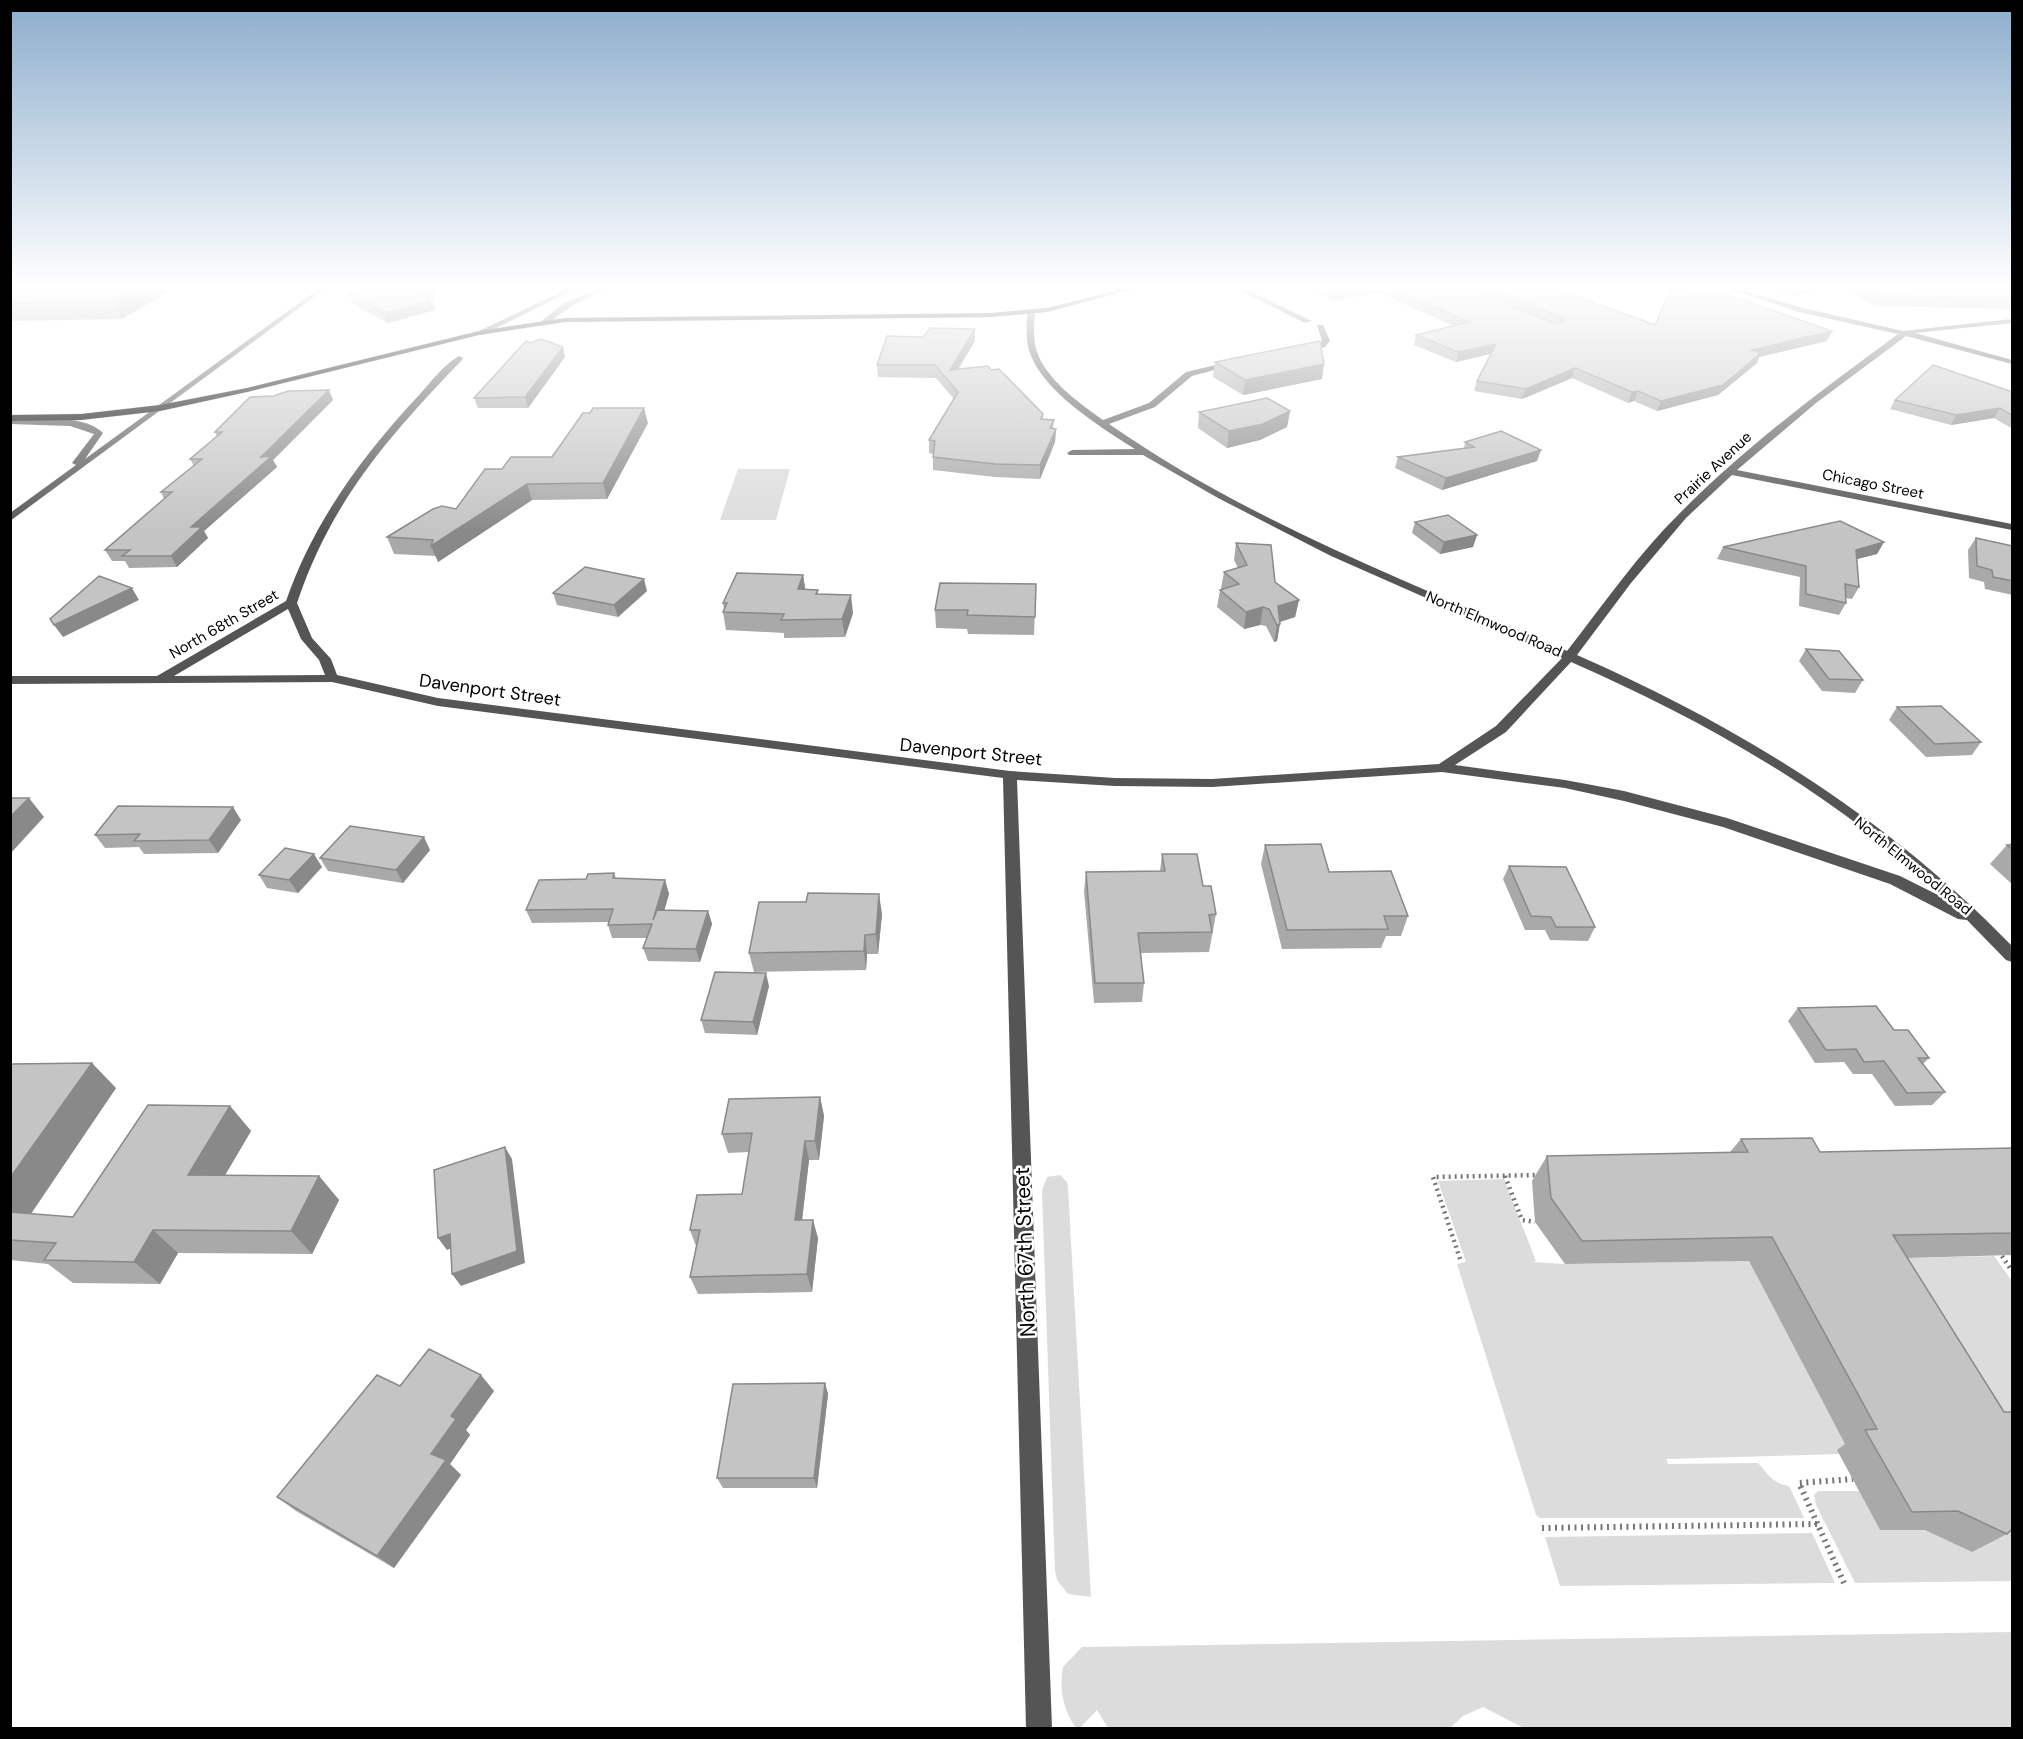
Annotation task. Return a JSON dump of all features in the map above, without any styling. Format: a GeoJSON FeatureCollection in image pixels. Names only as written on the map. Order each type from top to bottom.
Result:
{"type":"FeatureCollection","features":[{"type":"Feature","properties":{"kind":"main road"},"geometry":{"type":"LineString","coordinates":[[10,420],[81,417],[160,408],[328,370]]}},
{"type":"Feature","properties":{"kind":"street"},"geometry":{"type":"LineString","coordinates":[[10,518],[212,370]]}},
{"type":"Feature","properties":{"kind":"street","name":"North 68th Street"},"geometry":{"type":"LineString","coordinates":[[161,678],[291,603],[298,579],[316,540],[368,458],[448,370]]}},
{"type":"Feature","properties":{"kind":"street","name":"North Elmwood Road"},"geometry":{"type":"LineString","coordinates":[[1043,370],[1064,391],[1103,423],[1146,452],[1209,490],[1308,543],[1570,656],[1671,703],[1764,756],[1848,813],[1940,884],[2013,956]]}},
{"type":"Feature","properties":{"kind":"street"},"geometry":{"type":"LineString","coordinates":[[1103,423],[1152,405],[1167,395],[1179,381],[1198,370]]}},
{"type":"Feature","properties":{"kind":"street","name":"Prairie Avenue"},"geometry":{"type":"LineString","coordinates":[[1570,656],[1626,581],[1682,516],[1728,471],[1855,370]]}},
{"type":"Feature","properties":{"kind":"street"},"geometry":{"type":"LineString","coordinates":[[10,420],[79,424],[94,428],[99,433],[70,475]]}},
{"type":"Feature","properties":{"kind":"street"},"geometry":{"type":"LineString","coordinates":[[1072,453],[1146,452]]}},
{"type":"Feature","properties":{"kind":"street","name":"Chicago Street"},"geometry":{"type":"LineString","coordinates":[[1728,471],[2013,527]]}},
{"type":"Feature","properties":{"kind":"street"},"geometry":{"type":"LineString","coordinates":[[291,603],[307,639],[325,658],[332,678]]}},
{"type":"Feature","properties":{"kind":"street","name":"Davenport Street"},"geometry":{"type":"LineString","coordinates":[[10,680],[161,678],[304,680],[332,678],[438,702],[1010,775],[1115,782],[1212,783],[1442,768],[1501,729],[1570,656]]}},
{"type":"Feature","properties":{"kind":"street","name":"North Elmwood Road"},"geometry":{"type":"LineString","coordinates":[[1442,768],[1565,784],[1644,801],[1727,823],[1895,880],[1987,928]]}},
{"type":"Feature","properties":{"kind":"street","name":"North 67th Street"},"geometry":{"type":"LineString","coordinates":[[1010,775],[1040,1728]]}},
{"type":"Feature","properties":{"kind":"path"},"geometry":{"type":"LineString","coordinates":[[1460,1259],[1433,1177],[1551,1175]]}},
{"type":"Feature","properties":{"kind":"path"},"geometry":{"type":"LineString","coordinates":[[1505,1176],[1522,1220],[1535,1222]]}},
{"type":"Feature","properties":{"kind":"path"},"geometry":{"type":"LineString","coordinates":[[2001,1256],[2012,1271]]}},
{"type":"Feature","properties":{"kind":"path"},"geometry":{"type":"LineString","coordinates":[[1845,1583],[1799,1483],[1853,1479]]}},
{"type":"Feature","properties":{"kind":"path"},"geometry":{"type":"LineString","coordinates":[[1542,1528],[1818,1524]]}},
{"type":"Feature","properties":{"kind":"shaded area"},"geometry":{"type":"Polygon","coordinates":[[[738,469],[790,469],[776,520],[720,520],[738,469]]]}},
{"type":"Feature","properties":{"kind":"shaded area"},"geometry":{"type":"Polygon","coordinates":[[[1060,1175],[1067,1182],[1068,1188],[1091,1597],[1068,1594],[1057,1580],[1055,1571],[1042,1191],[1047,1177],[1060,1175]]]}},
{"type":"Feature","properties":{"kind":"shaded area"},"geometry":{"type":"Polygon","coordinates":[[[1504,1179],[1536,1261],[1532,1262],[1565,1264],[1749,1261],[1848,1449],[1840,1454],[1666,1459],[1668,1464],[1758,1463],[1774,1480],[1789,1486],[1804,1518],[1540,1518],[1536,1515],[1457,1264],[1466,1262],[1438,1181],[1504,1179]]]}},
{"type":"Feature","properties":{"kind":"shaded area"},"geometry":{"type":"Polygon","coordinates":[[[1994,1256],[2012,1281],[2012,1435],[1867,1259],[1994,1256]]]}},
{"type":"Feature","properties":{"kind":"shaded area"},"geometry":{"type":"Polygon","coordinates":[[[1818,1491],[1859,1491],[1880,1530],[1925,1530],[1972,1551],[2012,1528],[2012,1581],[1855,1583],[1816,1505],[1814,1495],[1818,1491]]]}},
{"type":"Feature","properties":{"kind":"shaded area"},"geometry":{"type":"Polygon","coordinates":[[[1812,1533],[1835,1583],[1560,1586],[1545,1537],[1812,1533]]]}},
{"type":"Feature","properties":{"kind":"shaded area"},"geometry":{"type":"Polygon","coordinates":[[[2012,1632],[2012,1728],[1524,1728],[1483,1707],[1463,1716],[1450,1728],[1108,1728],[1097,1710],[1080,1728],[1076,1728],[1065,1707],[1062,1691],[1063,1667],[1082,1647],[2012,1632]]]}},
{"type":"Feature","properties":{"kind":"building"},"geometry":{"type":"Polygon","coordinates":[[[499,370],[545,370],[525,397],[474,398],[499,370]]]}},
{"type":"Feature","properties":{"kind":"building"},"geometry":{"type":"Polygon","coordinates":[[[939,370],[1000,370],[1043,414],[1041,419],[1054,420],[1050,428],[1056,429],[1040,465],[995,464],[933,457],[935,441],[929,440],[958,392],[939,370]]]}},
{"type":"Feature","properties":{"kind":"building"},"geometry":{"type":"Polygon","coordinates":[[[1229,370],[1294,370],[1245,380],[1229,370]]]}},
{"type":"Feature","properties":{"kind":"building"},"geometry":{"type":"Polygon","coordinates":[[[1483,370],[1570,370],[1526,389],[1477,381],[1483,370]]]}},
{"type":"Feature","properties":{"kind":"building"},"geometry":{"type":"Polygon","coordinates":[[[1580,370],[1741,370],[1723,385],[1661,401],[1638,391],[1632,392],[1580,370]]]}},
{"type":"Feature","properties":{"kind":"building"},"geometry":{"type":"Polygon","coordinates":[[[1927,370],[1948,370],[2013,392],[2013,416],[2000,408],[1956,415],[1895,400],[1927,370]]]}},
{"type":"Feature","properties":{"kind":"building"},"geometry":{"type":"Polygon","coordinates":[[[329,390],[261,457],[272,456],[191,527],[202,527],[171,556],[122,556],[130,550],[105,550],[172,492],[161,492],[202,459],[190,459],[222,432],[215,432],[250,397],[274,396],[288,391],[329,390]]]}},
{"type":"Feature","properties":{"kind":"building"},"geometry":{"type":"Polygon","coordinates":[[[1267,398],[1290,411],[1263,424],[1229,431],[1199,412],[1267,398]]]}},
{"type":"Feature","properties":{"kind":"building"},"geometry":{"type":"Polygon","coordinates":[[[593,408],[644,408],[603,483],[527,484],[431,546],[433,540],[387,537],[433,509],[442,506],[456,509],[485,469],[502,469],[511,457],[552,457],[583,413],[590,413],[593,408]]]}},
{"type":"Feature","properties":{"kind":"building"},"geometry":{"type":"Polygon","coordinates":[[[1501,431],[1541,450],[1446,478],[1398,457],[1474,447],[1465,442],[1501,431]]]}},
{"type":"Feature","properties":{"kind":"building"},"geometry":{"type":"Polygon","coordinates":[[[1448,515],[1477,535],[1444,542],[1415,522],[1448,515]]]}},
{"type":"Feature","properties":{"kind":"building"},"geometry":{"type":"Polygon","coordinates":[[[1840,521],[1884,542],[1856,550],[1859,587],[1845,584],[1846,603],[1806,594],[1806,566],[1723,547],[1840,521]]]}},
{"type":"Feature","properties":{"kind":"building"},"geometry":{"type":"Polygon","coordinates":[[[1976,538],[2013,546],[2013,581],[1993,577],[1992,570],[1977,566],[1976,538]]]}},
{"type":"Feature","properties":{"kind":"building"},"geometry":{"type":"Polygon","coordinates":[[[1236,543],[1271,545],[1275,582],[1299,600],[1278,606],[1280,624],[1277,625],[1269,609],[1263,607],[1246,612],[1220,590],[1239,584],[1224,572],[1247,565],[1236,543]]]}},
{"type":"Feature","properties":{"kind":"building"},"geometry":{"type":"Polygon","coordinates":[[[585,567],[644,579],[614,605],[553,593],[585,567]]]}},
{"type":"Feature","properties":{"kind":"building"},"geometry":{"type":"Polygon","coordinates":[[[737,573],[803,575],[798,589],[818,590],[816,594],[851,595],[842,619],[781,620],[784,614],[723,612],[727,603],[723,603],[737,573]]]}},
{"type":"Feature","properties":{"kind":"building"},"geometry":{"type":"Polygon","coordinates":[[[99,576],[132,588],[54,625],[50,619],[99,576]]]}},
{"type":"Feature","properties":{"kind":"building"},"geometry":{"type":"Polygon","coordinates":[[[940,583],[1036,584],[1035,617],[967,615],[968,610],[935,610],[940,583]]]}},
{"type":"Feature","properties":{"kind":"building"},"geometry":{"type":"Polygon","coordinates":[[[1806,649],[1839,651],[1863,680],[1829,679],[1806,649]]]}},
{"type":"Feature","properties":{"kind":"building"},"geometry":{"type":"Polygon","coordinates":[[[1941,706],[1981,742],[1935,744],[1897,707],[1941,706]]]}},
{"type":"Feature","properties":{"kind":"building"},"geometry":{"type":"Polygon","coordinates":[[[10,798],[29,798],[10,817],[10,798]]]}},
{"type":"Feature","properties":{"kind":"building"},"geometry":{"type":"Polygon","coordinates":[[[118,806],[233,807],[209,840],[134,841],[140,834],[95,835],[118,806]]]}},
{"type":"Feature","properties":{"kind":"building"},"geometry":{"type":"Polygon","coordinates":[[[350,826],[424,837],[396,870],[320,858],[350,826]]]}},
{"type":"Feature","properties":{"kind":"building"},"geometry":{"type":"Polygon","coordinates":[[[1321,844],[1329,872],[1391,871],[1408,916],[1384,916],[1388,929],[1287,930],[1265,845],[1321,844]]]}},
{"type":"Feature","properties":{"kind":"building"},"geometry":{"type":"Polygon","coordinates":[[[285,848],[314,854],[289,880],[259,875],[285,848]]]}},
{"type":"Feature","properties":{"kind":"building"},"geometry":{"type":"Polygon","coordinates":[[[1162,854],[1197,854],[1203,886],[1211,886],[1216,914],[1209,915],[1212,932],[1138,933],[1144,983],[1095,983],[1086,872],[1165,871],[1162,854]]]}},
{"type":"Feature","properties":{"kind":"building"},"geometry":{"type":"Polygon","coordinates":[[[1509,866],[1566,867],[1595,927],[1556,927],[1551,917],[1531,916],[1509,866]]]}},
{"type":"Feature","properties":{"kind":"building"},"geometry":{"type":"Polygon","coordinates":[[[614,873],[613,878],[665,880],[653,920],[657,910],[708,911],[696,949],[643,948],[652,924],[608,925],[613,909],[526,910],[539,880],[586,879],[588,874],[614,873]]]}},
{"type":"Feature","properties":{"kind":"building"},"geometry":{"type":"Polygon","coordinates":[[[808,893],[879,894],[876,934],[865,935],[864,951],[749,953],[759,902],[806,902],[808,893]]]}},
{"type":"Feature","properties":{"kind":"building"},"geometry":{"type":"Polygon","coordinates":[[[715,972],[766,973],[753,1022],[701,1020],[715,972]]]}},
{"type":"Feature","properties":{"kind":"building"},"geometry":{"type":"Polygon","coordinates":[[[1876,1006],[1894,1030],[1908,1030],[1929,1058],[1918,1058],[1945,1092],[1907,1093],[1884,1061],[1864,1062],[1856,1049],[1826,1050],[1798,1008],[1876,1006]]]}},
{"type":"Feature","properties":{"kind":"building"},"geometry":{"type":"Polygon","coordinates":[[[92,1063],[10,1178],[10,1064],[92,1063]]]}},
{"type":"Feature","properties":{"kind":"building"},"geometry":{"type":"Polygon","coordinates":[[[820,1097],[815,1141],[805,1141],[795,1220],[813,1220],[807,1274],[690,1277],[700,1230],[690,1230],[697,1195],[742,1194],[752,1133],[722,1134],[729,1099],[820,1097]]]}},
{"type":"Feature","properties":{"kind":"building"},"geometry":{"type":"Polygon","coordinates":[[[148,1105],[230,1106],[188,1175],[319,1176],[291,1231],[153,1230],[134,1262],[44,1260],[56,1243],[10,1240],[10,1212],[73,1217],[148,1105]]]}},
{"type":"Feature","properties":{"kind":"building"},"geometry":{"type":"Polygon","coordinates":[[[1812,1138],[1820,1152],[2013,1148],[2013,1233],[1893,1235],[2004,1412],[2013,1412],[2013,1528],[2007,1534],[1958,1511],[1912,1512],[1865,1430],[1877,1429],[1772,1237],[1582,1241],[1551,1198],[1547,1156],[1748,1152],[1741,1139],[1812,1138]]]}},
{"type":"Feature","properties":{"kind":"building"},"geometry":{"type":"Polygon","coordinates":[[[505,1147],[517,1251],[452,1274],[450,1234],[438,1238],[434,1170],[505,1147]]]}},
{"type":"Feature","properties":{"kind":"building"},"geometry":{"type":"Polygon","coordinates":[[[429,1349],[481,1375],[451,1416],[456,1419],[431,1454],[446,1460],[377,1556],[277,1497],[377,1375],[400,1386],[429,1349]]]}},
{"type":"Feature","properties":{"kind":"building"},"geometry":{"type":"Polygon","coordinates":[[[825,1383],[814,1478],[717,1478],[733,1384],[825,1383]]]}}]}
